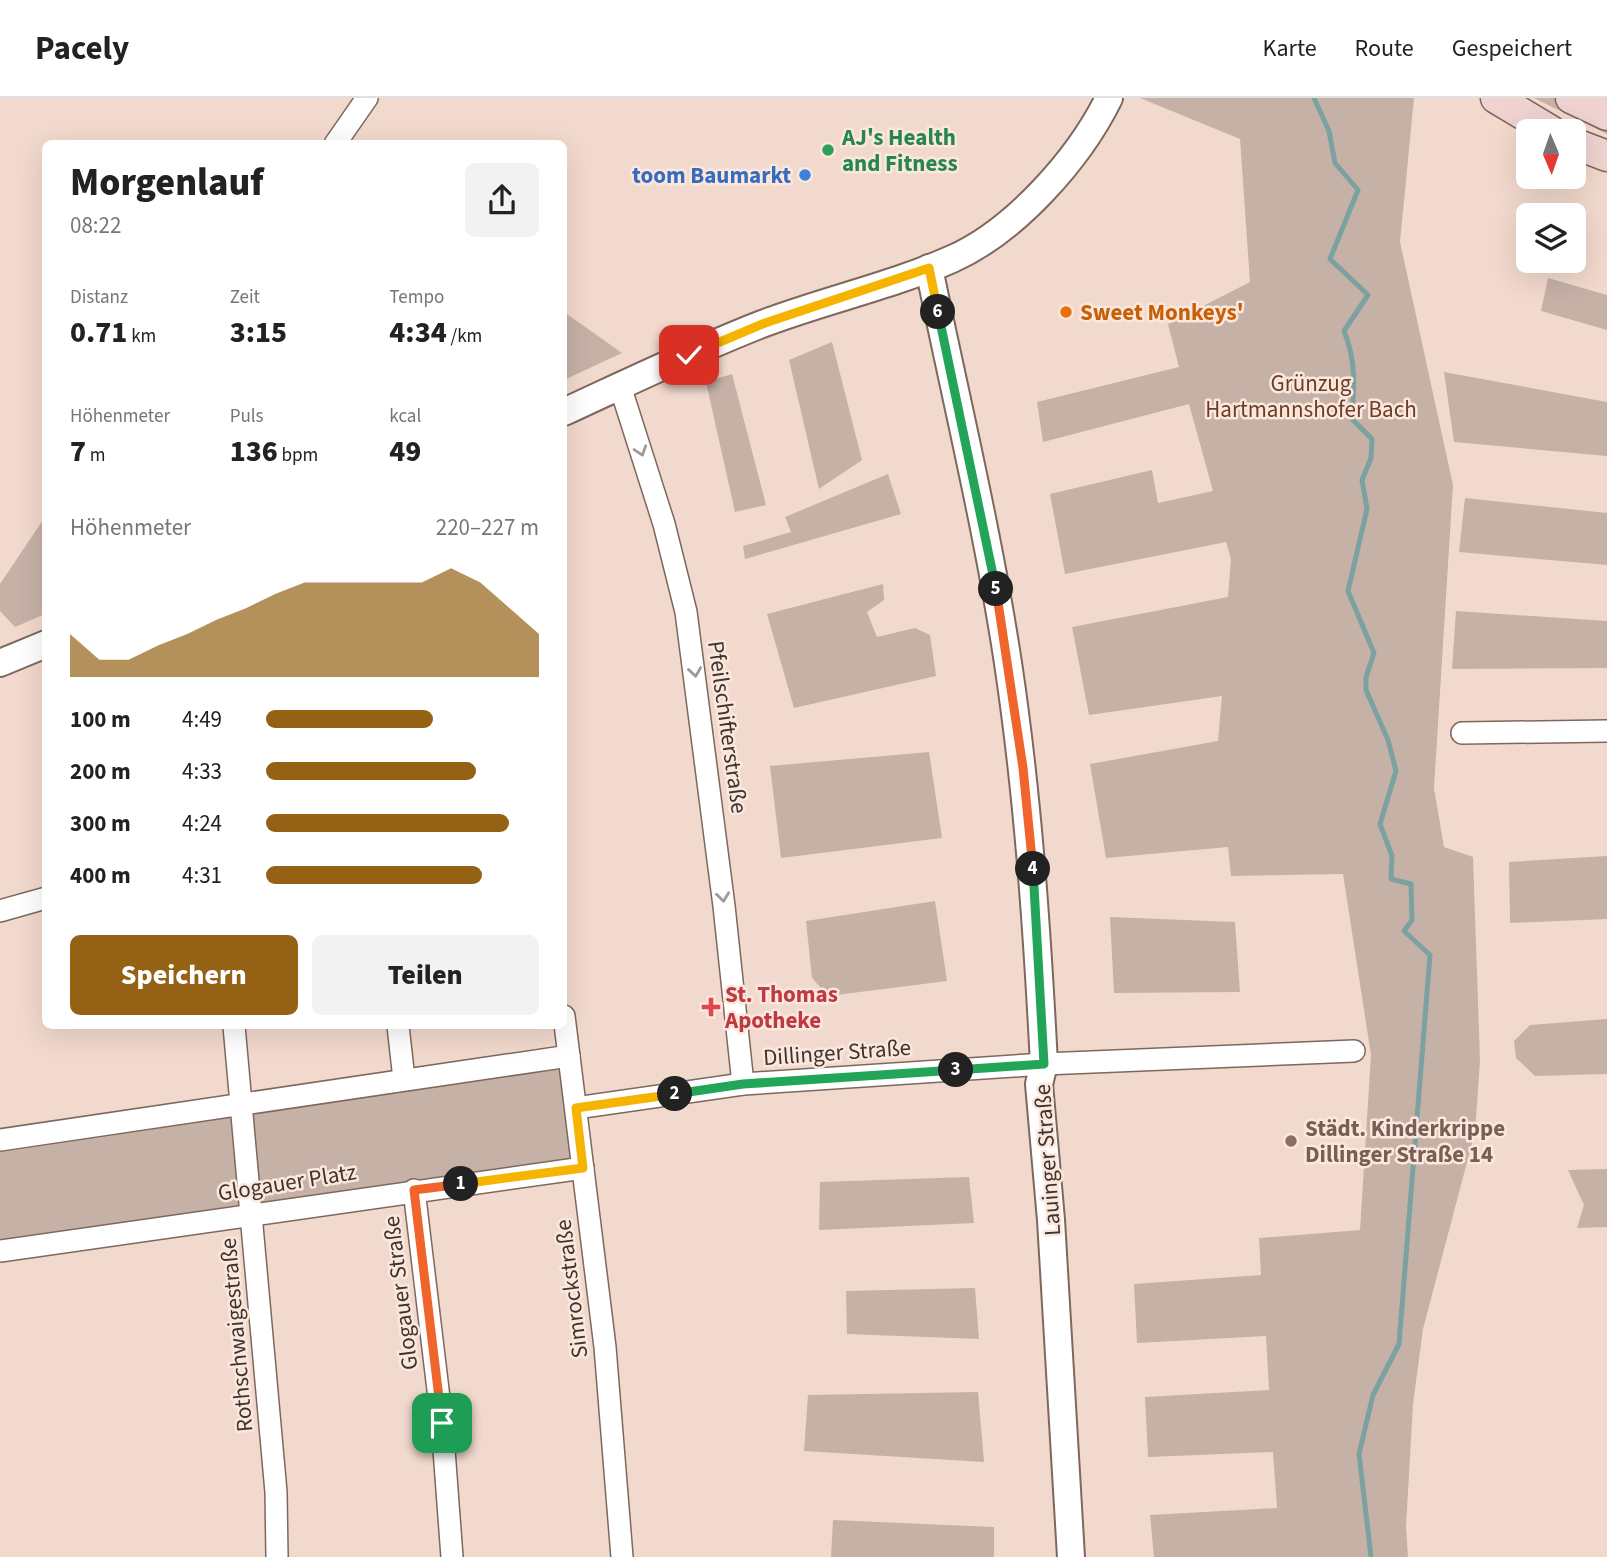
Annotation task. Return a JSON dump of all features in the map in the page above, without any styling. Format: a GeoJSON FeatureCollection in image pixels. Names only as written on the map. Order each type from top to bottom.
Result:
{"type":"FeatureCollection","features":[{"type":"Feature","properties":{"kind":"main road"},"geometry":{"type":"LineString","coordinates":[[1496,98],[1531,119]]}},
{"type":"Feature","properties":{"kind":"main road"},"geometry":{"type":"LineString","coordinates":[[1571,98],[1607,115]]}},
{"type":"Feature","properties":{"kind":"main road"},"geometry":{"type":"LineString","coordinates":[[1586,148],[1607,156]]}},
{"type":"Feature","properties":{"kind":"street"},"geometry":{"type":"LineString","coordinates":[[338,140],[366,98]]}},
{"type":"Feature","properties":{"kind":"street"},"geometry":{"type":"LineString","coordinates":[[567,411],[765,323],[956,257],[987,238],[1037,195],[1081,145],[1109,98]]}},
{"type":"Feature","properties":{"kind":"street","name":"Lauinger Straße"},"geometry":{"type":"LineString","coordinates":[[929,268],[996,589],[1012,688],[1034,882],[1044,1064],[1039,1084],[1051,1220],[1071,1557]]}},
{"type":"Feature","properties":{"kind":"street","name":"Pfeilschifterstraße"},"geometry":{"type":"LineString","coordinates":[[620,386],[664,524],[686,612],[712,808],[743,1084]]}},
{"type":"Feature","properties":{"kind":"street"},"geometry":{"type":"LineString","coordinates":[[3,656],[42,646]]}},
{"type":"Feature","properties":{"kind":"street"},"geometry":{"type":"LineString","coordinates":[[1462,733],[1607,731]]}},
{"type":"Feature","properties":{"kind":"street"},"geometry":{"type":"LineString","coordinates":[[0,911],[42,899]]}},
{"type":"Feature","properties":{"kind":"street","name":"Rothschwaigestraße"},"geometry":{"type":"LineString","coordinates":[[234,1029],[276,1492],[278,1557]]}},
{"type":"Feature","properties":{"kind":"street"},"geometry":{"type":"LineString","coordinates":[[398,1029],[404,1079]]}},
{"type":"Feature","properties":{"kind":"street","name":"Simrockstraße"},"geometry":{"type":"LineString","coordinates":[[566,1029],[605,1347],[622,1557]]}},
{"type":"Feature","properties":{"kind":"street","name":"Dillinger Straße"},"geometry":{"type":"LineString","coordinates":[[576,1108],[743,1084],[1044,1064],[1354,1051]]}},
{"type":"Feature","properties":{"kind":"street"},"geometry":{"type":"LineString","coordinates":[[0,1140],[569,1056]]}},
{"type":"Feature","properties":{"kind":"street","name":"Glogauer Platz"},"geometry":{"type":"LineString","coordinates":[[0,1251],[583,1168]]}},
{"type":"Feature","properties":{"kind":"street","name":"Glogauer Straße"},"geometry":{"type":"LineString","coordinates":[[414,1190],[442,1423],[452,1557]]}},
{"type":"Feature","properties":{"kind":"green space","name":"Grünzug Hartmannshofer Bach"},"geometry":{"type":"Polygon","coordinates":[[[1140,98],[1414,98],[1400,242],[1453,485],[1434,788],[1444,847],[1473,857],[1480,1060],[1475,1132],[1423,1329],[1413,1404],[1406,1527],[1408,1557],[1154,1557],[1150,1515],[1277,1508],[1273,1452],[1148,1457],[1145,1397],[1269,1390],[1266,1336],[1137,1343],[1134,1284],[1261,1275],[1259,1238],[1360,1230],[1371,1055],[1343,874],[1231,876],[1228,847],[1106,858],[1090,764],[1218,741],[1222,696],[1089,715],[1072,627],[1228,597],[1231,559],[1226,542],[1065,574],[1050,494],[1152,470],[1158,503],[1213,491],[1189,404],[1043,442],[1037,402],[1179,367],[1168,324],[1250,282],[1240,139],[1140,98]]]}},
{"type":"Feature","properties":{"kind":"green space"},"geometry":{"type":"Polygon","coordinates":[[[1534,98],[1561,98],[1607,121],[1607,134],[1586,124],[1586,119],[1577,119],[1534,98]]]}},
{"type":"Feature","properties":{"kind":"green space"},"geometry":{"type":"Polygon","coordinates":[[[1548,278],[1607,295],[1607,330],[1541,311],[1548,278]]]}},
{"type":"Feature","properties":{"kind":"green space"},"geometry":{"type":"Polygon","coordinates":[[[567,314],[622,353],[567,379],[567,314]]]}},
{"type":"Feature","properties":{"kind":"green space"},"geometry":{"type":"Polygon","coordinates":[[[832,342],[862,460],[819,489],[789,360],[832,342]]]}},
{"type":"Feature","properties":{"kind":"green space"},"geometry":{"type":"Polygon","coordinates":[[[1444,372],[1607,402],[1607,456],[1454,442],[1444,372]]]}},
{"type":"Feature","properties":{"kind":"green space"},"geometry":{"type":"Polygon","coordinates":[[[732,374],[766,505],[735,512],[706,382],[732,374]]]}},
{"type":"Feature","properties":{"kind":"green space"},"geometry":{"type":"Polygon","coordinates":[[[888,474],[901,514],[745,559],[743,546],[791,532],[785,517],[888,474]]]}},
{"type":"Feature","properties":{"kind":"green space"},"geometry":{"type":"Polygon","coordinates":[[[1465,498],[1607,513],[1607,565],[1459,552],[1465,498]]]}},
{"type":"Feature","properties":{"kind":"green space"},"geometry":{"type":"Polygon","coordinates":[[[42,521],[42,615],[15,627],[0,611],[0,584],[42,521]]]}},
{"type":"Feature","properties":{"kind":"green space"},"geometry":{"type":"Polygon","coordinates":[[[883,584],[884,600],[867,612],[877,637],[915,628],[930,635],[936,676],[794,708],[767,614],[883,584]]]}},
{"type":"Feature","properties":{"kind":"green space"},"geometry":{"type":"Polygon","coordinates":[[[1456,611],[1607,621],[1607,668],[1452,669],[1456,611]]]}},
{"type":"Feature","properties":{"kind":"green space"},"geometry":{"type":"Polygon","coordinates":[[[929,752],[942,838],[781,858],[770,766],[929,752]]]}},
{"type":"Feature","properties":{"kind":"green space"},"geometry":{"type":"Polygon","coordinates":[[[1607,856],[1607,919],[1510,923],[1509,862],[1607,856]]]}},
{"type":"Feature","properties":{"kind":"green space"},"geometry":{"type":"Polygon","coordinates":[[[935,901],[947,981],[828,996],[812,978],[806,921],[935,901]]]}},
{"type":"Feature","properties":{"kind":"green space"},"geometry":{"type":"Polygon","coordinates":[[[1110,917],[1235,922],[1240,992],[1114,993],[1110,917]]]}},
{"type":"Feature","properties":{"kind":"green space"},"geometry":{"type":"Polygon","coordinates":[[[1607,1019],[1607,1074],[1535,1076],[1516,1058],[1514,1041],[1530,1025],[1607,1019]]]}},
{"type":"Feature","properties":{"kind":"green space"},"geometry":{"type":"Polygon","coordinates":[[[563,1062],[575,1165],[0,1245],[0,1150],[563,1062]]]}},
{"type":"Feature","properties":{"kind":"green space"},"geometry":{"type":"Polygon","coordinates":[[[1607,1169],[1607,1227],[1577,1228],[1584,1205],[1568,1170],[1607,1169]]]}},
{"type":"Feature","properties":{"kind":"green space"},"geometry":{"type":"Polygon","coordinates":[[[969,1177],[974,1223],[819,1230],[820,1182],[969,1177]]]}},
{"type":"Feature","properties":{"kind":"green space"},"geometry":{"type":"Polygon","coordinates":[[[975,1288],[979,1339],[847,1334],[846,1291],[975,1288]]]}},
{"type":"Feature","properties":{"kind":"green space"},"geometry":{"type":"Polygon","coordinates":[[[978,1392],[984,1462],[804,1451],[808,1395],[978,1392]]]}},
{"type":"Feature","properties":{"kind":"green space"},"geometry":{"type":"Polygon","coordinates":[[[833,1520],[994,1527],[994,1557],[831,1557],[833,1520]]]}},
{"type":"Feature","properties":{"kind":"waterway"},"geometry":{"type":"LineString","coordinates":[[1314,98],[1329,131],[1335,163],[1358,190],[1330,259],[1368,295],[1344,331],[1354,374],[1351,418],[1372,439],[1371,458],[1362,480],[1367,509],[1348,591],[1374,653],[1366,677],[1366,690],[1388,740],[1396,771],[1380,824],[1392,856],[1391,879],[1411,884],[1412,920],[1404,931],[1430,955],[1399,1344],[1373,1395],[1359,1454],[1371,1557]]}},
{"type":"Feature","properties":{"kind":"place","name":"AJ's Health and Fitness"},"geometry":{"type":"Point","coordinates":[828,150]}},
{"type":"Feature","properties":{"kind":"place","name":"toom Baumarkt"},"geometry":{"type":"Point","coordinates":[805,175]}},
{"type":"Feature","properties":{"kind":"place","name":"Sweet Monkeys'"},"geometry":{"type":"Point","coordinates":[1066,312]}},
{"type":"Feature","properties":{"kind":"place","name":"St. Thomas Apotheke"},"geometry":{"type":"Point","coordinates":[711,1007]}},
{"type":"Feature","properties":{"kind":"place","name":"Städt. Kinderkrippe Dillinger Straße 14"},"geometry":{"type":"Point","coordinates":[1291,1141]}},
{"type":"Feature","properties":{"kind":"route"},"geometry":{"type":"LineString","coordinates":[[442,1423],[414,1190],[583,1168],[576,1108],[743,1084],[1044,1064],[1034,882],[1023,768],[1008,662],[996,589],[929,268],[765,323],[689,355]]}}]}
